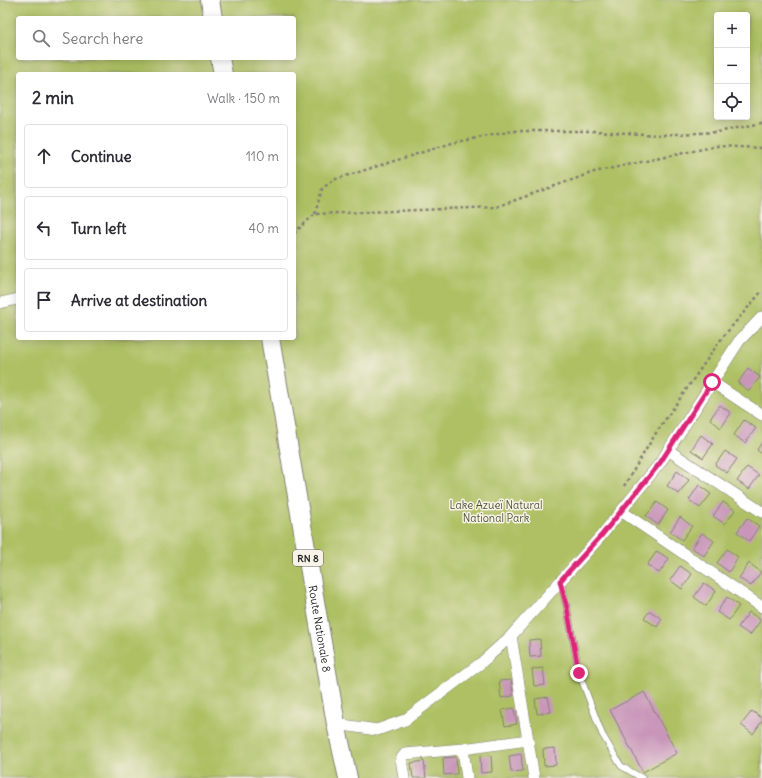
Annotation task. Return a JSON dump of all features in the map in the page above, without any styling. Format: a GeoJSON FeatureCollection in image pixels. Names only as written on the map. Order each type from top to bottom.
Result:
{"type":"FeatureCollection","features":[{"type":"Feature","properties":{"kind":"main road"},"geometry":{"type":"LineString","coordinates":[[210,0],[213,16]]}},
{"type":"Feature","properties":{"kind":"main road"},"geometry":{"type":"LineString","coordinates":[[220,60],[223,72]]}},
{"type":"Feature","properties":{"kind":"main road","name":"Route Nationale 8"},"geometry":{"type":"LineString","coordinates":[[270,340],[336,724],[348,778]]}},
{"type":"Feature","properties":{"kind":"street"},"geometry":{"type":"LineString","coordinates":[[0,303],[16,299]]}},
{"type":"Feature","properties":{"kind":"street"},"geometry":{"type":"LineString","coordinates":[[336,724],[376,730],[405,720],[481,663],[512,636],[601,536],[660,463],[739,341],[762,318]]}},
{"type":"Feature","properties":{"kind":"street"},"geometry":{"type":"LineString","coordinates":[[712,382],[762,415]]}},
{"type":"Feature","properties":{"kind":"street"},"geometry":{"type":"LineString","coordinates":[[668,450],[762,512]]}},
{"type":"Feature","properties":{"kind":"street"},"geometry":{"type":"LineString","coordinates":[[621,511],[762,606]]}},
{"type":"Feature","properties":{"kind":"street"},"geometry":{"type":"LineString","coordinates":[[512,636],[534,778]]}},
{"type":"Feature","properties":{"kind":"street"},"geometry":{"type":"LineString","coordinates":[[404,778],[401,759],[405,754],[463,749],[528,740]]}},
{"type":"Feature","properties":{"kind":"street"},"geometry":{"type":"LineString","coordinates":[[463,749],[467,778]]}},
{"type":"Feature","properties":{"kind":"lane"},"geometry":{"type":"LineString","coordinates":[[560,581],[567,608],[579,673],[602,734],[621,766],[642,778]]}},
{"type":"Feature","properties":{"kind":"path"},"geometry":{"type":"LineString","coordinates":[[296,231],[315,214],[322,189],[333,180],[452,143],[513,130],[596,131],[658,135],[718,132],[762,123]]}},
{"type":"Feature","properties":{"kind":"path"},"geometry":{"type":"LineString","coordinates":[[315,214],[496,207],[594,172],[717,146],[762,148]]}},
{"type":"Feature","properties":{"kind":"path"},"geometry":{"type":"LineString","coordinates":[[620,492],[656,433],[722,338],[762,291]]}},
{"type":"Feature","properties":{"kind":"green space","name":"Lake Azueï Natural National Park"},"geometry":{"type":"Polygon","coordinates":[[[0,0],[762,0],[762,778],[0,778],[0,0]]]}},
{"type":"Feature","properties":{"kind":"building"},"geometry":{"type":"Polygon","coordinates":[[[748,368],[760,377],[749,391],[738,383],[748,368]]]}},
{"type":"Feature","properties":{"kind":"building"},"geometry":{"type":"Polygon","coordinates":[[[720,405],[731,413],[721,428],[710,419],[720,405]]]}},
{"type":"Feature","properties":{"kind":"building"},"geometry":{"type":"Polygon","coordinates":[[[744,420],[756,428],[745,443],[734,435],[744,420]]]}},
{"type":"Feature","properties":{"kind":"building"},"geometry":{"type":"Polygon","coordinates":[[[701,435],[713,444],[703,458],[691,450],[701,435]]]}},
{"type":"Feature","properties":{"kind":"building"},"geometry":{"type":"Polygon","coordinates":[[[762,442],[762,454],[757,450],[762,442]]]}},
{"type":"Feature","properties":{"kind":"building"},"geometry":{"type":"Polygon","coordinates":[[[725,451],[737,459],[727,473],[715,465],[725,451]]]}},
{"type":"Feature","properties":{"kind":"building"},"geometry":{"type":"Polygon","coordinates":[[[747,467],[759,475],[749,489],[737,481],[747,467]]]}},
{"type":"Feature","properties":{"kind":"building"},"geometry":{"type":"Polygon","coordinates":[[[677,471],[689,480],[679,494],[667,486],[677,471]]]}},
{"type":"Feature","properties":{"kind":"building"},"geometry":{"type":"Polygon","coordinates":[[[699,485],[711,494],[700,508],[689,500],[699,485]]]}},
{"type":"Feature","properties":{"kind":"building"},"geometry":{"type":"Polygon","coordinates":[[[657,502],[668,510],[658,525],[646,516],[657,502]]]}},
{"type":"Feature","properties":{"kind":"building"},"geometry":{"type":"Polygon","coordinates":[[[723,502],[735,510],[725,524],[713,516],[723,502]]]}},
{"type":"Feature","properties":{"kind":"building"},"geometry":{"type":"Polygon","coordinates":[[[680,517],[692,526],[682,540],[670,532],[680,517]]]}},
{"type":"Feature","properties":{"kind":"building"},"geometry":{"type":"Polygon","coordinates":[[[747,518],[759,526],[749,541],[737,532],[747,518]]]}},
{"type":"Feature","properties":{"kind":"building"},"geometry":{"type":"Polygon","coordinates":[[[702,533],[714,541],[704,556],[692,548],[702,533]]]}},
{"type":"Feature","properties":{"kind":"building"},"geometry":{"type":"Polygon","coordinates":[[[727,549],[738,557],[729,572],[717,563],[727,549]]]}},
{"type":"Feature","properties":{"kind":"building"},"geometry":{"type":"Polygon","coordinates":[[[657,551],[669,559],[659,573],[647,565],[657,551]]]}},
{"type":"Feature","properties":{"kind":"building"},"geometry":{"type":"Polygon","coordinates":[[[749,563],[761,572],[751,586],[739,578],[749,563]]]}},
{"type":"Feature","properties":{"kind":"building"},"geometry":{"type":"Polygon","coordinates":[[[680,566],[692,574],[682,589],[670,580],[680,566]]]}},
{"type":"Feature","properties":{"kind":"building"},"geometry":{"type":"Polygon","coordinates":[[[704,583],[716,591],[706,606],[694,597],[704,583]]]}},
{"type":"Feature","properties":{"kind":"building"},"geometry":{"type":"Polygon","coordinates":[[[727,597],[739,606],[729,620],[717,612],[727,597]]]}},
{"type":"Feature","properties":{"kind":"building"},"geometry":{"type":"Polygon","coordinates":[[[650,611],[662,619],[657,627],[644,618],[650,611]]]}},
{"type":"Feature","properties":{"kind":"building"},"geometry":{"type":"Polygon","coordinates":[[[749,612],[761,620],[750,635],[738,627],[749,612]]]}},
{"type":"Feature","properties":{"kind":"building"},"geometry":{"type":"Polygon","coordinates":[[[540,639],[541,656],[530,657],[529,640],[540,639]]]}},
{"type":"Feature","properties":{"kind":"building"},"geometry":{"type":"Polygon","coordinates":[[[543,668],[545,685],[534,686],[532,669],[543,668]]]}},
{"type":"Feature","properties":{"kind":"building"},"geometry":{"type":"Polygon","coordinates":[[[511,680],[513,696],[501,698],[499,681],[511,680]]]}},
{"type":"Feature","properties":{"kind":"building"},"geometry":{"type":"Polygon","coordinates":[[[644,692],[677,753],[643,772],[610,710],[644,692]]]}},
{"type":"Feature","properties":{"kind":"building"},"geometry":{"type":"Polygon","coordinates":[[[548,697],[551,712],[537,714],[535,699],[548,697]]]}},
{"type":"Feature","properties":{"kind":"building"},"geometry":{"type":"Polygon","coordinates":[[[514,708],[517,724],[505,726],[502,710],[514,708]]]}},
{"type":"Feature","properties":{"kind":"building"},"geometry":{"type":"Polygon","coordinates":[[[752,711],[762,718],[762,721],[753,734],[741,725],[752,711]]]}},
{"type":"Feature","properties":{"kind":"building"},"geometry":{"type":"Polygon","coordinates":[[[555,748],[556,765],[544,766],[543,749],[555,748]]]}},
{"type":"Feature","properties":{"kind":"building"},"geometry":{"type":"Polygon","coordinates":[[[521,754],[523,771],[511,772],[509,756],[521,754]]]}},
{"type":"Feature","properties":{"kind":"building"},"geometry":{"type":"Polygon","coordinates":[[[491,755],[492,772],[481,773],[480,756],[491,755]]]}},
{"type":"Feature","properties":{"kind":"building"},"geometry":{"type":"Polygon","coordinates":[[[456,757],[457,774],[444,775],[443,758],[456,757]]]}},
{"type":"Feature","properties":{"kind":"building"},"geometry":{"type":"Polygon","coordinates":[[[424,761],[426,778],[413,778],[411,763],[424,761]]]}},
{"type":"Feature","properties":{"kind":"route"},"geometry":{"type":"LineString","coordinates":[[579,673],[567,608],[560,581],[601,536],[660,463],[712,382]]}}]}
